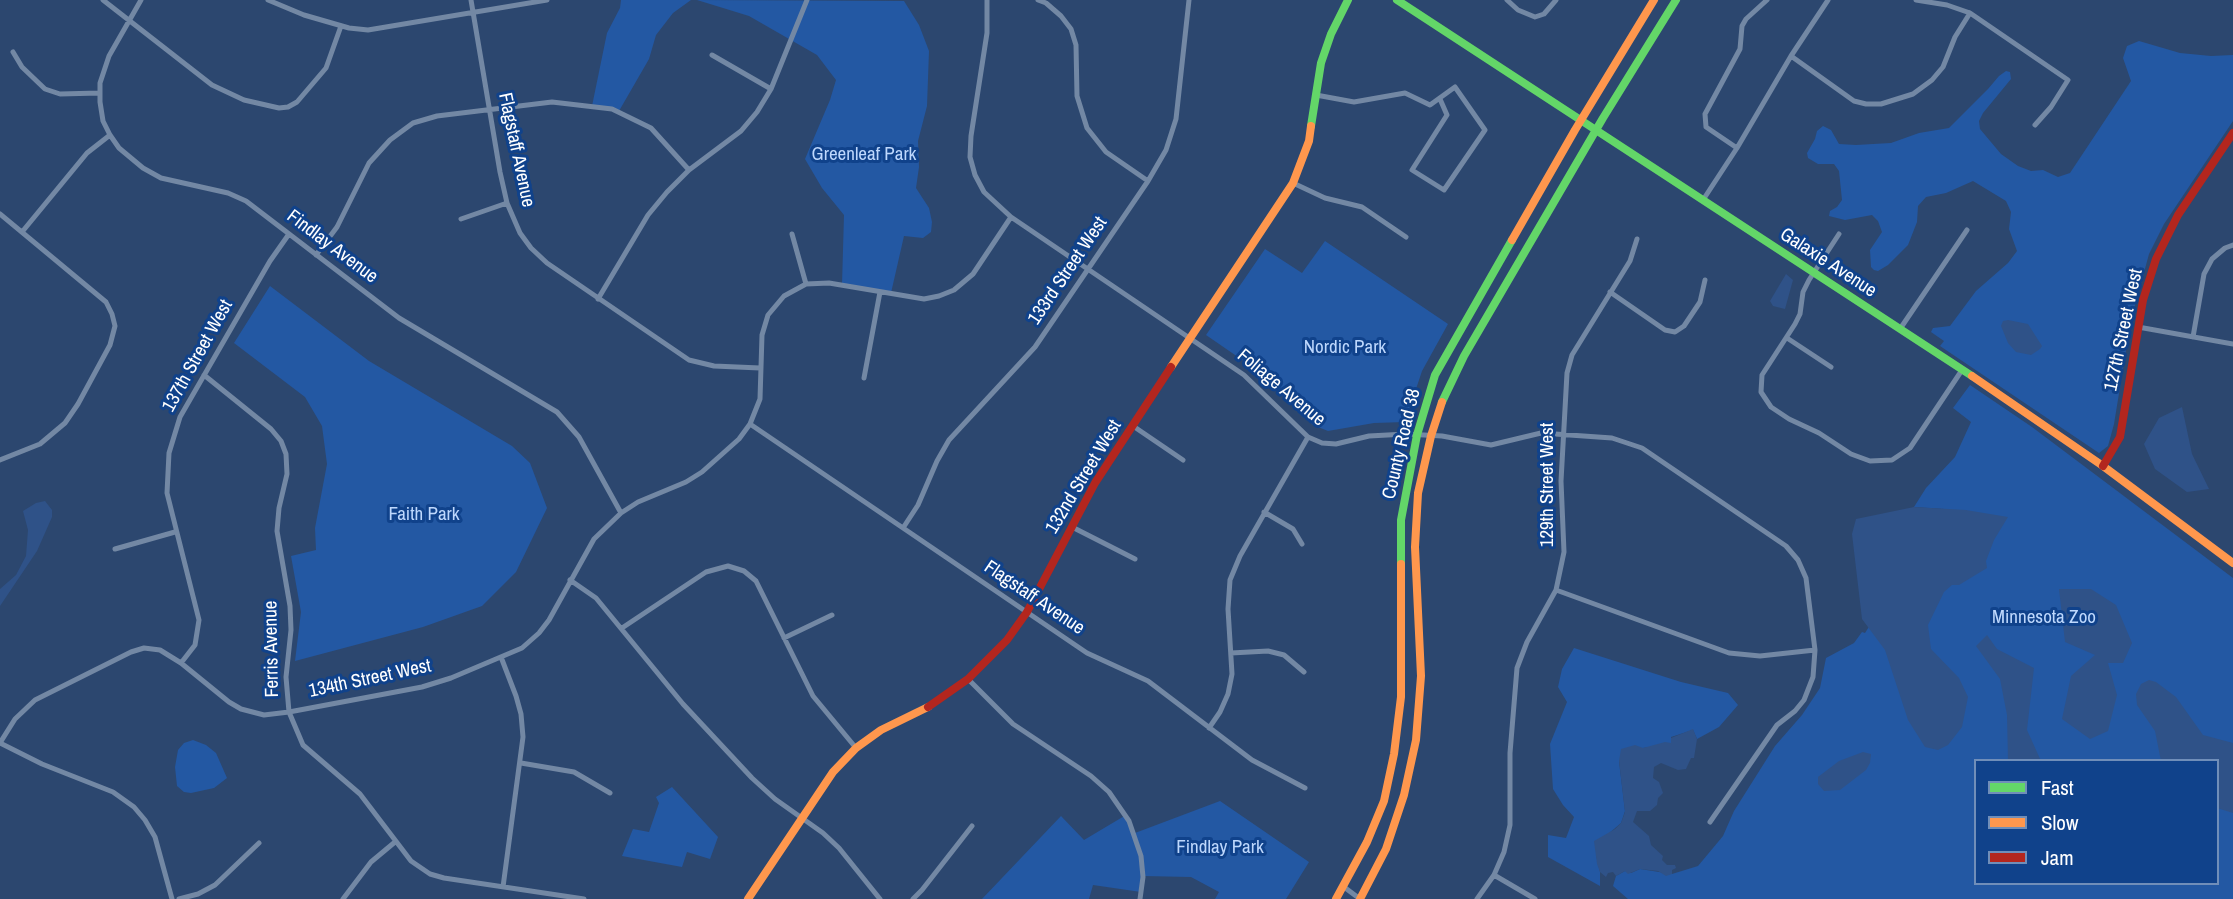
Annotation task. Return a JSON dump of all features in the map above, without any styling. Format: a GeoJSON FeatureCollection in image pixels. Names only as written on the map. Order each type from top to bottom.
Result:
{"type":"FeatureCollection","features":[{"type":"Feature","properties":{"kind":"street"},"geometry":{"type":"LineString","coordinates":[[103,0],[219,88],[244,100],[279,108],[297,102],[326,68],[341,26]]}},
{"type":"Feature","properties":{"kind":"street","name":"Findlay Avenue"},"geometry":{"type":"LineString","coordinates":[[141,0],[105,65],[99,93],[101,112],[110,135],[125,154],[147,171],[171,181],[246,201],[400,318],[557,412],[579,437],[621,513]]}},
{"type":"Feature","properties":{"kind":"street"},"geometry":{"type":"LineString","coordinates":[[268,0],[297,13],[341,26],[377,30],[547,0]]}},
{"type":"Feature","properties":{"kind":"street","name":"Flagstaff Avenue"},"geometry":{"type":"LineString","coordinates":[[471,0],[508,202],[520,233],[547,263],[689,360],[713,366],[760,368]]}},
{"type":"Feature","properties":{"kind":"street"},"geometry":{"type":"LineString","coordinates":[[598,299],[648,215],[667,192],[689,170],[741,131],[757,112],[771,89],[807,0]]}},
{"type":"Feature","properties":{"kind":"street","name":"Foliage Avenue"},"geometry":{"type":"LineString","coordinates":[[987,0],[987,33],[970,157],[975,175],[984,191],[1011,217],[1244,375],[1308,437],[1322,443],[1336,444],[1369,436],[1417,435],[1491,445],[1541,433],[1612,438],[1642,448],[1786,546],[1798,560],[1806,578],[1815,650],[1813,677],[1804,700],[1777,725],[1710,822]]}},
{"type":"Feature","properties":{"kind":"street"},"geometry":{"type":"LineString","coordinates":[[1038,0],[1046,3],[1061,16],[1070,29],[1076,45],[1077,96],[1087,128],[1106,152],[1148,181]]}},
{"type":"Feature","properties":{"kind":"street","name":"133rd Street West"},"geometry":{"type":"LineString","coordinates":[[903,528],[918,505],[949,440],[1035,347],[1090,269],[1166,150],[1176,119],[1189,0]]}},
{"type":"Feature","properties":{"kind":"street","name":"132nd Street West"},"geometry":{"type":"LineString","coordinates":[[748,899],[833,772],[856,748],[881,730],[938,702],[968,679],[1007,639],[1027,612],[1096,483],[1293,183],[1309,141],[1321,63],[1331,34],[1348,0]]}},
{"type":"Feature","properties":{"kind":"street","name":"Galaxie Avenue"},"geometry":{"type":"LineString","coordinates":[[1397,0],[1962,370],[2103,466],[2233,563]]}},
{"type":"Feature","properties":{"kind":"street"},"geometry":{"type":"LineString","coordinates":[[1507,0],[1518,10],[1535,17],[1544,14],[1556,0]]}},
{"type":"Feature","properties":{"kind":"street","name":"County Road 38"},"geometry":{"type":"LineString","coordinates":[[1336,899],[1384,801],[1394,754],[1401,697],[1401,520],[1417,435],[1435,375],[1654,0]]}},
{"type":"Feature","properties":{"kind":"street"},"geometry":{"type":"LineString","coordinates":[[1344,887],[1360,899],[1386,849],[1404,795],[1416,740],[1421,676],[1415,547],[1418,493],[1442,401],[1464,356],[1596,130],[1676,0]]}},
{"type":"Feature","properties":{"kind":"street"},"geometry":{"type":"LineString","coordinates":[[1737,148],[1706,127],[1705,114],[1740,49],[1742,26],[1767,0]]}},
{"type":"Feature","properties":{"kind":"street"},"geometry":{"type":"LineString","coordinates":[[1703,200],[1828,0]]}},
{"type":"Feature","properties":{"kind":"street"},"geometry":{"type":"LineString","coordinates":[[1916,0],[1948,5],[1970,13],[2068,80],[2051,107],[2035,125]]}},
{"type":"Feature","properties":{"kind":"street"},"geometry":{"type":"LineString","coordinates":[[1791,56],[1854,101],[1881,104],[1913,94],[1932,80],[1943,67],[1955,37],[1970,13]]}},
{"type":"Feature","properties":{"kind":"street"},"geometry":{"type":"LineString","coordinates":[[13,52],[22,67],[45,89],[60,94],[99,93]]}},
{"type":"Feature","properties":{"kind":"street"},"geometry":{"type":"LineString","coordinates":[[712,55],[771,89]]}},
{"type":"Feature","properties":{"kind":"street"},"geometry":{"type":"LineString","coordinates":[[1316,95],[1354,102],[1405,93],[1430,105],[1455,87],[1485,130],[1444,190],[1412,170],[1447,115],[1440,99]]}},
{"type":"Feature","properties":{"kind":"street"},"geometry":{"type":"LineString","coordinates":[[316,255],[337,228],[362,174],[390,141],[413,123],[437,116],[552,102],[619,111],[651,128],[689,170]]}},
{"type":"Feature","properties":{"kind":"street","name":"127th Street West"},"geometry":{"type":"LineString","coordinates":[[2103,466],[2120,438],[2148,282],[2165,239],[2233,133]]}},
{"type":"Feature","properties":{"kind":"street"},"geometry":{"type":"LineString","coordinates":[[22,232],[87,153],[110,135]]}},
{"type":"Feature","properties":{"kind":"street"},"geometry":{"type":"LineString","coordinates":[[1293,183],[1325,198],[1362,207],[1406,237]]}},
{"type":"Feature","properties":{"kind":"street"},"geometry":{"type":"LineString","coordinates":[[461,219],[508,202]]}},
{"type":"Feature","properties":{"kind":"street"},"geometry":{"type":"LineString","coordinates":[[0,214],[106,302],[115,326],[110,345],[78,404],[65,422],[40,444],[0,460]]}},
{"type":"Feature","properties":{"kind":"street"},"geometry":{"type":"LineString","coordinates":[[792,234],[806,284],[829,282],[924,299],[954,290],[973,274],[1011,217]]}},
{"type":"Feature","properties":{"kind":"street"},"geometry":{"type":"LineString","coordinates":[[1900,329],[1966,230]]}},
{"type":"Feature","properties":{"kind":"street","name":"137th Street West"},"geometry":{"type":"LineString","coordinates":[[181,663],[195,645],[199,620],[167,493],[169,453],[180,417],[270,261],[289,234]]}},
{"type":"Feature","properties":{"kind":"street"},"geometry":{"type":"LineString","coordinates":[[1839,234],[1803,292],[1800,314],[1787,338],[1762,375],[1760,383],[1765,399],[1789,419],[1819,433],[1851,454],[1870,461],[1892,460],[1910,448],[1962,370]]}},
{"type":"Feature","properties":{"kind":"street","name":"129th Street West"},"geometry":{"type":"LineString","coordinates":[[1477,899],[1494,875],[1504,852],[1510,825],[1510,754],[1517,668],[1527,642],[1556,590],[1564,552],[1561,481],[1567,373],[1572,355],[1630,261],[1637,239]]}},
{"type":"Feature","properties":{"kind":"street"},"geometry":{"type":"LineString","coordinates":[[2193,337],[2204,274],[2212,259],[2233,245]]}},
{"type":"Feature","properties":{"kind":"street"},"geometry":{"type":"LineString","coordinates":[[1610,292],[1665,330],[1675,331],[1684,326],[1700,302],[1704,280]]}},
{"type":"Feature","properties":{"kind":"street","name":"134th Street West"},"geometry":{"type":"LineString","coordinates":[[0,743],[15,719],[35,700],[144,648],[160,650],[241,709],[264,715],[422,687],[522,648],[540,633],[594,539],[621,513],[638,502],[686,482],[702,472],[739,439],[750,424],[760,400],[762,335],[768,315],[784,296],[806,284]]}},
{"type":"Feature","properties":{"kind":"street"},"geometry":{"type":"LineString","coordinates":[[864,377],[880,292]]}},
{"type":"Feature","properties":{"kind":"street"},"geometry":{"type":"LineString","coordinates":[[2138,327],[2233,344]]}},
{"type":"Feature","properties":{"kind":"street"},"geometry":{"type":"LineString","coordinates":[[1787,338],[1831,367]]}},
{"type":"Feature","properties":{"kind":"street","name":"Ferris Avenue"},"geometry":{"type":"LineString","coordinates":[[204,375],[271,429],[281,440],[286,454],[287,474],[277,531],[290,606],[286,677],[289,712],[303,745],[360,793],[411,861],[430,874],[584,899]]}},
{"type":"Feature","properties":{"kind":"street","name":"Flagstaff Avenue"},"geometry":{"type":"LineString","coordinates":[[750,424],[1087,653],[1148,681],[1252,760],[1305,788]]}},
{"type":"Feature","properties":{"kind":"street"},"geometry":{"type":"LineString","coordinates":[[1133,426],[1183,460]]}},
{"type":"Feature","properties":{"kind":"street"},"geometry":{"type":"LineString","coordinates":[[1209,728],[1228,694],[1232,674],[1228,609],[1230,580],[1264,512],[1308,437]]}},
{"type":"Feature","properties":{"kind":"street"},"geometry":{"type":"LineString","coordinates":[[1264,512],[1293,529],[1302,544]]}},
{"type":"Feature","properties":{"kind":"street"},"geometry":{"type":"LineString","coordinates":[[1072,527],[1135,559]]}},
{"type":"Feature","properties":{"kind":"street"},"geometry":{"type":"LineString","coordinates":[[115,549],[175,532]]}},
{"type":"Feature","properties":{"kind":"street"},"geometry":{"type":"LineString","coordinates":[[622,628],[706,572],[728,566],[744,571],[756,581],[813,696],[856,748]]}},
{"type":"Feature","properties":{"kind":"street"},"geometry":{"type":"LineString","coordinates":[[570,580],[596,598],[683,704],[752,778],[839,848],[880,899]]}},
{"type":"Feature","properties":{"kind":"street"},"geometry":{"type":"LineString","coordinates":[[1556,590],[1729,653],[1760,656],[1815,650]]}},
{"type":"Feature","properties":{"kind":"street"},"geometry":{"type":"LineString","coordinates":[[784,638],[832,615]]}},
{"type":"Feature","properties":{"kind":"street"},"geometry":{"type":"LineString","coordinates":[[1231,653],[1269,651],[1291,659],[1304,672]]}},
{"type":"Feature","properties":{"kind":"street"},"geometry":{"type":"LineString","coordinates":[[501,657],[521,714],[523,737],[503,887]]}},
{"type":"Feature","properties":{"kind":"street"},"geometry":{"type":"LineString","coordinates":[[968,679],[1013,724],[1091,776],[1109,792],[1129,821],[1141,856],[1143,877],[1140,899]]}},
{"type":"Feature","properties":{"kind":"street"},"geometry":{"type":"LineString","coordinates":[[0,743],[42,764],[113,792],[134,807],[155,837],[172,899]]}},
{"type":"Feature","properties":{"kind":"street"},"geometry":{"type":"LineString","coordinates":[[521,763],[574,772],[610,793]]}},
{"type":"Feature","properties":{"kind":"street"},"geometry":{"type":"LineString","coordinates":[[913,899],[972,826]]}},
{"type":"Feature","properties":{"kind":"street"},"geometry":{"type":"LineString","coordinates":[[344,899],[371,862],[396,842]]}},
{"type":"Feature","properties":{"kind":"street"},"geometry":{"type":"LineString","coordinates":[[179,899],[198,894],[215,885],[259,843]]}},
{"type":"Feature","properties":{"kind":"street"},"geometry":{"type":"LineString","coordinates":[[1494,875],[1535,899]]}},
{"type":"Feature","properties":{"kind":"green space"},"geometry":{"type":"Polygon","coordinates":[[[621,0],[691,0],[673,13],[656,35],[649,59],[619,111],[592,106],[607,33],[620,8],[621,0]]]}},
{"type":"Feature","properties":{"kind":"green space","name":"Greenleaf Park"},"geometry":{"type":"Polygon","coordinates":[[[697,0],[904,1],[919,25],[929,51],[927,106],[918,141],[919,167],[916,188],[929,208],[932,222],[931,232],[923,238],[904,236],[891,293],[842,285],[844,215],[822,188],[805,159],[836,80],[817,55],[749,16],[697,0]]]}},
{"type":"Feature","properties":{"kind":"green space"},"geometry":{"type":"Polygon","coordinates":[[[2139,41],[2180,53],[2233,55],[2233,121],[2164,224],[2149,254],[2131,320],[2114,424],[2108,446],[2099,453],[1940,346],[1944,341],[1931,332],[1933,328],[1950,326],[1976,291],[2008,263],[2017,251],[2009,229],[2011,212],[2006,201],[1973,181],[1946,193],[1926,197],[1918,206],[1917,222],[1908,245],[1878,271],[1871,267],[1870,250],[1882,232],[1878,221],[1872,215],[1845,220],[1829,216],[1830,211],[1842,200],[1839,171],[1834,164],[1818,164],[1808,158],[1807,153],[1817,131],[1823,126],[1831,130],[1839,144],[1856,145],[1891,143],[1919,133],[1949,128],[2006,71],[2010,72],[2011,79],[1983,113],[1979,121],[1980,129],[2001,154],[2018,166],[2031,171],[2043,170],[2058,177],[2070,173],[2131,81],[2123,58],[2127,46],[2139,41]]]}},
{"type":"Feature","properties":{"kind":"green space","name":"Nordic Park"},"geometry":{"type":"Polygon","coordinates":[[[1325,241],[1448,324],[1422,371],[1405,422],[1374,423],[1328,431],[1313,425],[1251,366],[1206,335],[1265,249],[1302,273],[1325,241]]]}},
{"type":"Feature","properties":{"kind":"green space","name":"Faith Park"},"geometry":{"type":"Polygon","coordinates":[[[270,286],[369,361],[512,446],[530,463],[547,508],[516,572],[482,606],[423,627],[295,661],[301,612],[291,556],[316,550],[315,528],[327,464],[322,426],[305,397],[234,343],[270,286]]]}},
{"type":"Feature","properties":{"kind":"green space","name":"Minnesota Zoo"},"geometry":{"type":"Polygon","coordinates":[[[1970,385],[2032,427],[2233,578],[2233,899],[1628,899],[1613,886],[1616,876],[1625,871],[1631,873],[1640,869],[1672,874],[1698,866],[1723,836],[1734,811],[1775,746],[1802,715],[1820,688],[1826,658],[1854,643],[1862,632],[1865,633],[1944,509],[1914,507],[1926,488],[1955,457],[1971,422],[1953,408],[1970,385]]]}},
{"type":"Feature","properties":{"kind":"green space"},"geometry":{"type":"Polygon","coordinates":[[[1574,648],[1681,682],[1728,693],[1738,705],[1719,727],[1697,739],[1693,730],[1671,737],[1672,744],[1643,748],[1619,761],[1625,811],[1621,823],[1607,835],[1596,854],[1600,886],[1548,857],[1548,835],[1566,838],[1574,817],[1553,789],[1550,744],[1567,702],[1558,687],[1562,669],[1574,648]]]}},
{"type":"Feature","properties":{"kind":"green space"},"geometry":{"type":"Polygon","coordinates":[[[193,740],[216,753],[227,778],[214,788],[191,793],[184,792],[177,786],[175,767],[178,750],[184,743],[193,740]]]}},
{"type":"Feature","properties":{"kind":"green space"},"geometry":{"type":"Polygon","coordinates":[[[672,787],[718,837],[710,859],[687,852],[682,867],[622,856],[633,829],[649,832],[659,803],[656,797],[672,787]]]}},
{"type":"Feature","properties":{"kind":"green space","name":"Findlay Park"},"geometry":{"type":"Polygon","coordinates":[[[1220,801],[1309,862],[1286,899],[1215,899],[1219,892],[1191,877],[1143,876],[1141,892],[1093,885],[1089,899],[982,899],[1061,816],[1084,840],[1126,815],[1135,833],[1220,801]]]}},
{"type":"Feature","properties":{"kind":"shaded area"},"geometry":{"type":"Polygon","coordinates":[[[1786,274],[1793,280],[1785,309],[1773,306],[1770,301],[1786,274]]]}},
{"type":"Feature","properties":{"kind":"shaded area"},"geometry":{"type":"Polygon","coordinates":[[[2003,321],[2028,324],[2042,346],[2040,349],[2031,355],[2016,352],[2008,343],[2001,326],[2003,321]]]}},
{"type":"Feature","properties":{"kind":"shaded area"},"geometry":{"type":"Polygon","coordinates":[[[2182,407],[2192,454],[2209,489],[2187,492],[2155,469],[2144,444],[2159,418],[2182,407]]]}},
{"type":"Feature","properties":{"kind":"shaded area"},"geometry":{"type":"Polygon","coordinates":[[[45,501],[52,510],[52,517],[37,551],[0,606],[0,589],[16,575],[26,556],[28,530],[23,511],[45,501]]]}},
{"type":"Feature","properties":{"kind":"shaded area"},"geometry":{"type":"Polygon","coordinates":[[[1914,507],[1966,510],[2008,517],[1994,540],[1986,561],[1987,568],[1959,585],[1952,585],[1944,592],[1928,625],[1931,649],[1959,678],[1968,697],[1962,727],[1948,745],[1938,750],[1925,747],[1908,720],[1885,650],[1862,619],[1852,534],[1856,519],[1914,507]]]}},
{"type":"Feature","properties":{"kind":"shaded area"},"geometry":{"type":"Polygon","coordinates":[[[2059,589],[2091,589],[2116,605],[2132,643],[2123,663],[2108,663],[2117,695],[2108,731],[2090,739],[2062,719],[2071,676],[2095,655],[2065,642],[2059,589]]]}},
{"type":"Feature","properties":{"kind":"shaded area"},"geometry":{"type":"Polygon","coordinates":[[[1987,635],[1997,649],[2034,668],[2027,730],[2040,759],[2008,759],[2007,715],[2000,679],[1976,646],[1987,635]]]}},
{"type":"Feature","properties":{"kind":"shaded area"},"geometry":{"type":"Polygon","coordinates":[[[2149,680],[2156,682],[2176,697],[2203,735],[2233,743],[2233,813],[2219,809],[2219,759],[2161,759],[2155,731],[2137,705],[2136,694],[2141,684],[2149,680]]]}},
{"type":"Feature","properties":{"kind":"shaded area"},"geometry":{"type":"Polygon","coordinates":[[[1693,729],[1697,739],[1694,758],[1691,758],[1686,769],[1678,770],[1661,763],[1654,767],[1653,778],[1659,782],[1663,793],[1658,798],[1657,805],[1650,811],[1637,811],[1633,822],[1649,836],[1651,845],[1663,856],[1662,860],[1667,865],[1675,865],[1676,868],[1672,870],[1672,874],[1666,876],[1658,871],[1640,869],[1628,874],[1625,871],[1616,876],[1613,872],[1608,873],[1606,877],[1597,864],[1594,841],[1615,829],[1621,823],[1625,812],[1619,761],[1621,749],[1635,745],[1643,748],[1671,743],[1671,738],[1693,729]]]}},
{"type":"Feature","properties":{"kind":"shaded area"},"geometry":{"type":"Polygon","coordinates":[[[1863,752],[1871,754],[1866,770],[1840,790],[1824,791],[1818,784],[1818,777],[1839,761],[1863,752]]]}},
{"type":"Feature","properties":{"kind":"traffic: fast"},"geometry":{"type":"LineString","coordinates":[[1311,126],[1321,63],[1331,34],[1348,0]]}},
{"type":"Feature","properties":{"kind":"traffic: fast"},"geometry":{"type":"LineString","coordinates":[[1397,0],[1972,376]]}},
{"type":"Feature","properties":{"kind":"traffic: fast"},"geometry":{"type":"LineString","coordinates":[[1442,402],[1464,356],[1603,118],[1676,0]]}},
{"type":"Feature","properties":{"kind":"traffic: fast"},"geometry":{"type":"LineString","coordinates":[[1401,564],[1401,520],[1417,435],[1435,375],[1512,240]]}},
{"type":"Feature","properties":{"kind":"traffic: slow"},"geometry":{"type":"LineString","coordinates":[[1512,240],[1654,0]]}},
{"type":"Feature","properties":{"kind":"traffic: slow"},"geometry":{"type":"LineString","coordinates":[[1171,367],[1293,183],[1309,141],[1311,126]]}},
{"type":"Feature","properties":{"kind":"traffic: slow"},"geometry":{"type":"LineString","coordinates":[[1972,376],[2103,466],[2233,563]]}},
{"type":"Feature","properties":{"kind":"traffic: slow"},"geometry":{"type":"LineString","coordinates":[[1360,899],[1386,849],[1404,795],[1416,740],[1421,676],[1415,547],[1418,493],[1442,402]]}},
{"type":"Feature","properties":{"kind":"traffic: slow"},"geometry":{"type":"LineString","coordinates":[[1336,899],[1367,842],[1384,801],[1394,754],[1401,697],[1401,564]]}},
{"type":"Feature","properties":{"kind":"traffic: slow"},"geometry":{"type":"LineString","coordinates":[[748,899],[833,772],[856,748],[881,730],[928,707]]}},
{"type":"Feature","properties":{"kind":"traffic: jam"},"geometry":{"type":"LineString","coordinates":[[2103,466],[2120,437],[2143,300],[2156,259],[2178,215],[2233,133]]}},
{"type":"Feature","properties":{"kind":"traffic: jam"},"geometry":{"type":"LineString","coordinates":[[928,707],[968,679],[1007,640],[1027,612],[1095,483],[1171,367]]}}]}
